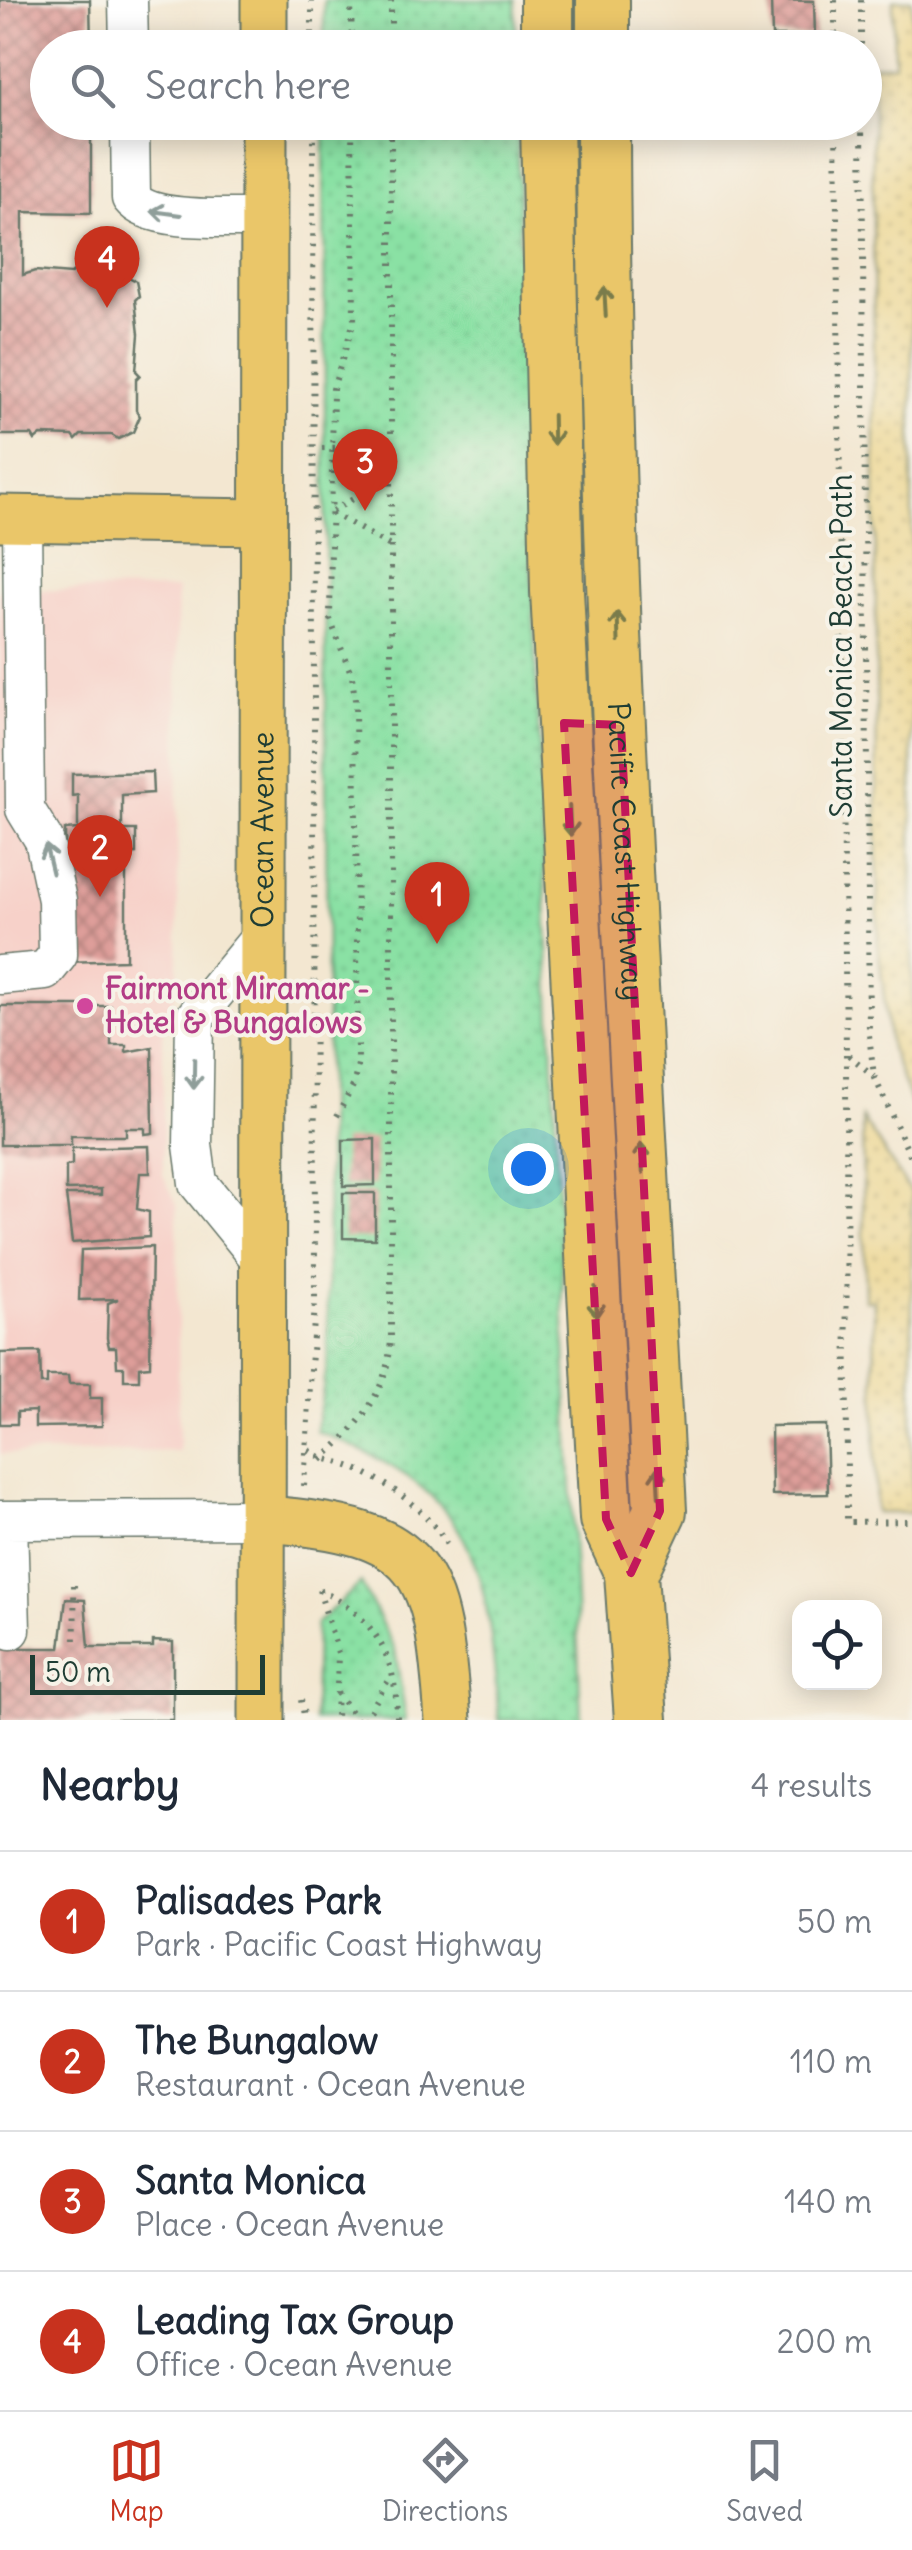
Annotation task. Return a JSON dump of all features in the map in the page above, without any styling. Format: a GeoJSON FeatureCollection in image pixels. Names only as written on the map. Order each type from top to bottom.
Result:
{"type":"FeatureCollection","features":[{"type":"Feature","properties":{"kind":"highway"},"geometry":{"type":"LineString","coordinates":[[547,0],[547,30]]}},
{"type":"Feature","properties":{"kind":"highway"},"geometry":{"type":"LineString","coordinates":[[603,0],[603,30]]}},
{"type":"Feature","properties":{"kind":"highway","name":"Pacific Coast Highway"},"geometry":{"type":"LineString","coordinates":[[548,140],[564,723],[606,1519],[631,1574],[641,1720]]}},
{"type":"Feature","properties":{"kind":"highway","name":"Pacific Coast Highway"},"geometry":{"type":"LineString","coordinates":[[603,140],[604,277],[620,724],[660,1512],[631,1574]]}},
{"type":"Feature","properties":{"kind":"highway"},"geometry":{"type":"LineString","coordinates":[[564,723],[620,724]]}},
{"type":"Feature","properties":{"kind":"main road"},"geometry":{"type":"LineString","coordinates":[[264,0],[264,30]]}},
{"type":"Feature","properties":{"kind":"main road","name":"Ocean Avenue"},"geometry":{"type":"LineString","coordinates":[[262,1720],[264,140]]}},
{"type":"Feature","properties":{"kind":"main road"},"geometry":{"type":"LineString","coordinates":[[11,518],[261,522]]}},
{"type":"Feature","properties":{"kind":"main road"},"geometry":{"type":"LineString","coordinates":[[265,1519],[425,1546],[437,1611],[448,1720]]}},
{"type":"Feature","properties":{"kind":"street"},"geometry":{"type":"LineString","coordinates":[[128,0],[129,30]]}},
{"type":"Feature","properties":{"kind":"street"},"geometry":{"type":"LineString","coordinates":[[130,140],[131,198],[137,206],[161,214],[263,218]]}},
{"type":"Feature","properties":{"kind":"street"},"geometry":{"type":"LineString","coordinates":[[0,975],[45,971],[58,956],[57,900],[51,862],[26,808],[11,719],[11,518]]}},
{"type":"Feature","properties":{"kind":"street"},"geometry":{"type":"LineString","coordinates":[[265,932],[195,1017],[193,1145],[198,1183],[265,1265]]}},
{"type":"Feature","properties":{"kind":"street"},"geometry":{"type":"LineString","coordinates":[[11,1630],[4,1520],[265,1519]]}},
{"type":"Feature","properties":{"kind":"path"},"geometry":{"type":"LineString","coordinates":[[312,0],[312,30]]}},
{"type":"Feature","properties":{"kind":"path"},"geometry":{"type":"LineString","coordinates":[[352,0],[352,30]]}},
{"type":"Feature","properties":{"kind":"path"},"geometry":{"type":"LineString","coordinates":[[391,0],[391,30]]}},
{"type":"Feature","properties":{"kind":"path"},"geometry":{"type":"LineString","coordinates":[[834,0],[835,30]]}},
{"type":"Feature","properties":{"kind":"path"},"geometry":{"type":"LineString","coordinates":[[861,0],[861,30]]}},
{"type":"Feature","properties":{"kind":"path"},"geometry":{"type":"LineString","coordinates":[[313,140],[315,1302],[306,1426],[308,1449],[321,1460],[346,1465],[377,1481],[425,1546]]}},
{"type":"Feature","properties":{"kind":"path"},"geometry":{"type":"LineString","coordinates":[[337,1116],[353,1086],[358,1065],[354,700],[352,676],[330,622],[326,576],[335,374],[354,321],[352,140]]}},
{"type":"Feature","properties":{"kind":"path"},"geometry":{"type":"LineString","coordinates":[[321,1460],[367,1412],[390,1367],[392,140]]}},
{"type":"Feature","properties":{"kind":"path"},"geometry":{"type":"LineString","coordinates":[[836,140],[847,1522],[912,1520]]}},
{"type":"Feature","properties":{"kind":"path","name":"Santa Monica Beach Path"},"geometry":{"type":"LineString","coordinates":[[862,140],[866,984],[874,1076],[912,1160]]}},
{"type":"Feature","properties":{"kind":"path"},"geometry":{"type":"LineString","coordinates":[[322,448],[392,446]]}},
{"type":"Feature","properties":{"kind":"path"},"geometry":{"type":"LineString","coordinates":[[331,512],[392,477]]}},
{"type":"Feature","properties":{"kind":"path"},"geometry":{"type":"LineString","coordinates":[[331,512],[392,547]]}},
{"type":"Feature","properties":{"kind":"path"},"geometry":{"type":"LineString","coordinates":[[846,1053],[874,1076]]}},
{"type":"Feature","properties":{"kind":"path"},"geometry":{"type":"LineString","coordinates":[[74,1585],[75,1644]]}},
{"type":"Feature","properties":{"kind":"path"},"geometry":{"type":"LineString","coordinates":[[336,1720],[338,1652],[318,1590],[349,1604],[383,1646],[397,1720]]}},
{"type":"Feature","properties":{"kind":"path"},"geometry":{"type":"LineString","coordinates":[[366,1720],[391,1674]]}},
{"type":"Feature","properties":{"kind":"path"},"geometry":{"type":"LineString","coordinates":[[336,1693],[357,1720]]}},
{"type":"Feature","properties":{"kind":"highlighted area"},"geometry":{"type":"Polygon","coordinates":[[[564,723],[621,725],[660,1511],[631,1573],[606,1519],[564,723]]]}},
{"type":"Feature","properties":{"kind":"shaded area","name":"Fairmont Miramar - Hotel & Bungalows"},"geometry":{"type":"Polygon","coordinates":[[[177,589],[178,988],[163,1025],[163,1175],[177,1204],[179,1451],[0,1454],[0,591],[177,589]]]}},
{"type":"Feature","properties":{"kind":"sand"},"geometry":{"type":"Polygon","coordinates":[[[893,0],[912,0],[912,1106],[890,1048],[878,944],[873,140],[882,140],[882,65],[894,64],[893,0]]]}},
{"type":"Feature","properties":{"kind":"sand"},"geometry":{"type":"Polygon","coordinates":[[[862,1118],[912,1194],[912,1513],[876,1513],[874,1300],[865,1300],[862,1118]]]}},
{"type":"Feature","properties":{"kind":"green space"},"geometry":{"type":"Polygon","coordinates":[[[324,0],[515,0],[516,30],[324,30],[324,0]]]}},
{"type":"Feature","properties":{"kind":"green space"},"geometry":{"type":"Polygon","coordinates":[[[324,140],[517,140],[521,322],[581,1720],[499,1720],[488,1616],[479,1575],[464,1539],[443,1508],[412,1480],[370,1455],[316,1431],[328,1360],[324,140]]]}},
{"type":"Feature","properties":{"kind":"green space"},"geometry":{"type":"Polygon","coordinates":[[[361,1583],[395,1650],[406,1720],[314,1720],[316,1624],[361,1583]]]}},
{"type":"Feature","properties":{"kind":"building"},"geometry":{"type":"Polygon","coordinates":[[[0,0],[90,0],[91,30],[30,30],[30,140],[91,140],[91,213],[23,212],[23,275],[35,271],[71,274],[76,270],[80,274],[110,275],[116,270],[136,281],[136,371],[140,375],[136,379],[136,410],[140,416],[133,432],[118,439],[112,435],[81,435],[76,440],[73,436],[41,435],[35,440],[32,435],[0,435],[0,0]]]}},
{"type":"Feature","properties":{"kind":"building"},"geometry":{"type":"Polygon","coordinates":[[[771,0],[814,1],[815,30],[772,30],[771,0]]]}},
{"type":"Feature","properties":{"kind":"building"},"geometry":{"type":"Polygon","coordinates":[[[152,772],[153,793],[122,795],[122,830],[136,830],[136,853],[126,854],[126,960],[67,962],[65,830],[78,829],[78,795],[72,796],[72,774],[152,772]]]}},
{"type":"Feature","properties":{"kind":"building"},"geometry":{"type":"Polygon","coordinates":[[[0,1006],[111,1006],[111,1045],[126,1045],[126,1052],[152,1047],[153,1133],[145,1134],[145,1128],[126,1128],[126,1136],[71,1136],[71,1145],[0,1145],[0,1006]]]}},
{"type":"Feature","properties":{"kind":"building"},"geometry":{"type":"Polygon","coordinates":[[[375,1139],[375,1185],[343,1186],[343,1140],[375,1139]]]}},
{"type":"Feature","properties":{"kind":"building"},"geometry":{"type":"Polygon","coordinates":[[[149,1146],[150,1173],[140,1173],[137,1209],[149,1212],[149,1237],[72,1243],[66,1195],[101,1195],[101,1189],[66,1190],[66,1166],[72,1165],[72,1148],[149,1146]]]}},
{"type":"Feature","properties":{"kind":"building"},"geometry":{"type":"Polygon","coordinates":[[[343,1193],[375,1193],[375,1239],[343,1238],[343,1193]]]}},
{"type":"Feature","properties":{"kind":"building"},"geometry":{"type":"Polygon","coordinates":[[[152,1247],[150,1366],[139,1367],[139,1380],[124,1380],[124,1367],[117,1367],[116,1347],[109,1347],[107,1338],[108,1303],[118,1299],[79,1300],[81,1250],[152,1247]]]}},
{"type":"Feature","properties":{"kind":"building"},"geometry":{"type":"Polygon","coordinates":[[[40,1352],[41,1384],[47,1384],[47,1376],[68,1376],[69,1384],[90,1384],[90,1398],[102,1398],[102,1426],[35,1427],[35,1411],[17,1412],[17,1424],[0,1424],[0,1353],[40,1352]]]}},
{"type":"Feature","properties":{"kind":"building"},"geometry":{"type":"Polygon","coordinates":[[[826,1425],[828,1494],[772,1495],[771,1426],[826,1425]]]}},
{"type":"Feature","properties":{"kind":"building"},"geometry":{"type":"Polygon","coordinates":[[[66,1599],[85,1600],[89,1647],[153,1647],[153,1641],[173,1642],[173,1720],[0,1720],[0,1648],[60,1648],[66,1599]]]}},
{"type":"Feature","properties":{"kind":"place","name":"Leading Tax Group"},"geometry":{"type":"Point","coordinates":[107,308]}},
{"type":"Feature","properties":{"kind":"place","name":"Santa Monica"},"geometry":{"type":"Point","coordinates":[365,511]}},
{"type":"Feature","properties":{"kind":"place","name":"The Bungalow"},"geometry":{"type":"Point","coordinates":[100,897]}},
{"type":"Feature","properties":{"kind":"place","name":"Palisades Park"},"geometry":{"type":"Point","coordinates":[437,944]}},
{"type":"Feature","properties":{"kind":"place","name":"Fairmont Miramar - Hotel & Bungalows"},"geometry":{"type":"Point","coordinates":[85,1006]}}]}
